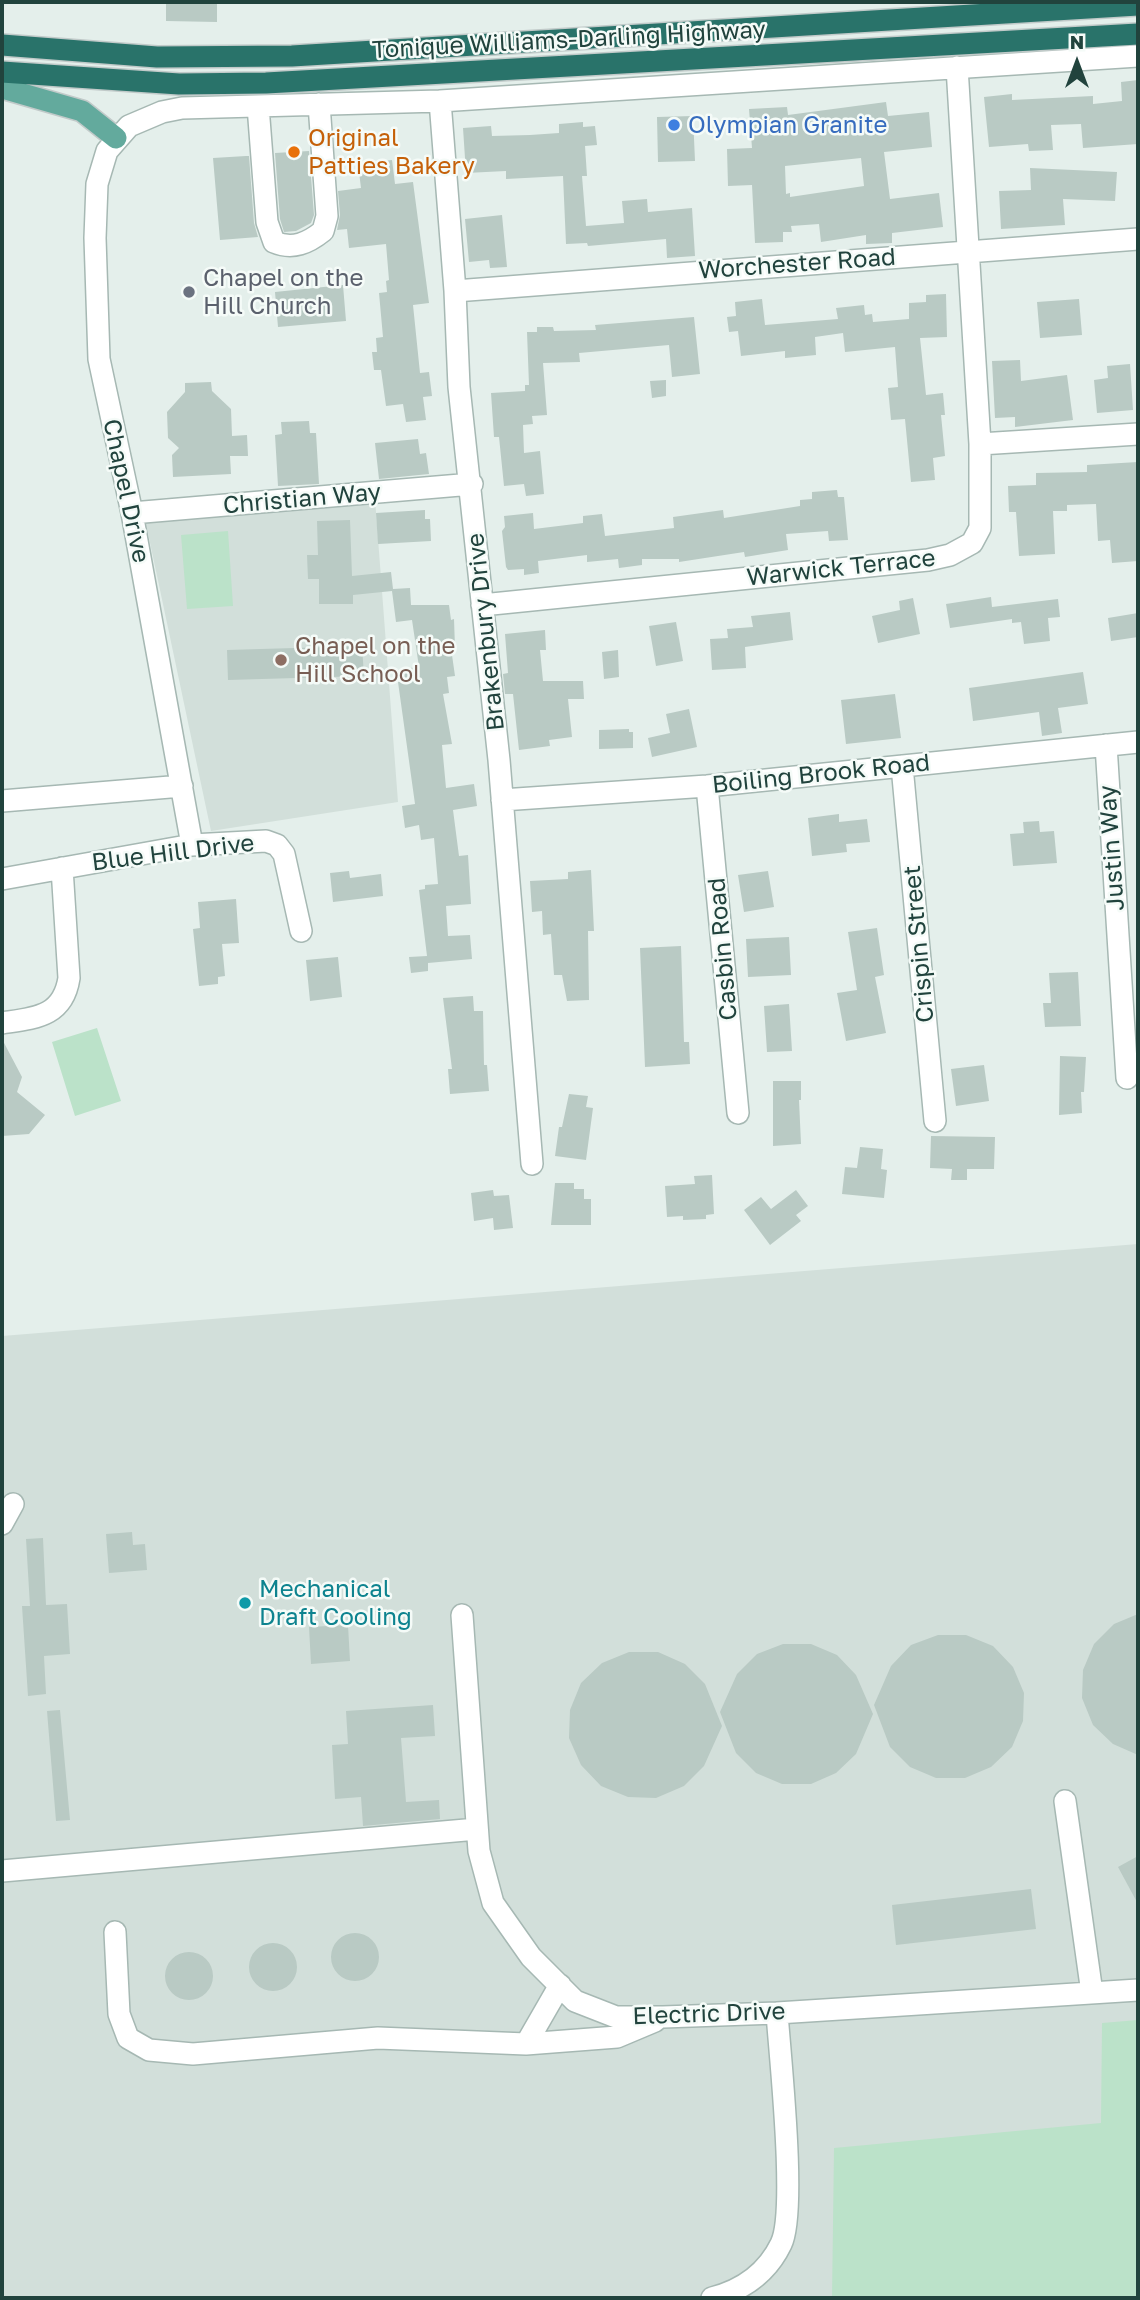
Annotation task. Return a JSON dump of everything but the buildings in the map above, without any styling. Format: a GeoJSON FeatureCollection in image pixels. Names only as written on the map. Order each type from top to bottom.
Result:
{"type":"FeatureCollection","features":[{"type":"Feature","properties":{"kind":"highway","name":"Tonique Williams-Darling Highway"},"geometry":{"type":"LineString","coordinates":[[2,45],[157,57],[292,56],[1138,5]]}},
{"type":"Feature","properties":{"kind":"highway","name":"Tonique Williams-Darling Highway"},"geometry":{"type":"LineString","coordinates":[[2,72],[154,83],[266,83],[1138,34]]}},
{"type":"Feature","properties":{"kind":"main road"},"geometry":{"type":"LineString","coordinates":[[2,88],[82,111],[116,138]]}},
{"type":"Feature","properties":{"kind":"street"},"geometry":{"type":"LineString","coordinates":[[116,138],[129,126],[162,112],[258,106],[440,101],[1138,56]]}},
{"type":"Feature","properties":{"kind":"street","name":"Warwick Terrace"},"geometry":{"type":"LineString","coordinates":[[482,605],[950,555],[972,543],[981,528],[980,444],[957,67]]}},
{"type":"Feature","properties":{"kind":"street","name":"Brakenbury Drive"},"geometry":{"type":"LineString","coordinates":[[440,101],[455,291],[459,387],[472,484],[502,800],[532,1164]]}},
{"type":"Feature","properties":{"kind":"street"},"geometry":{"type":"LineString","coordinates":[[258,106],[267,222],[274,242],[283,246],[301,245],[323,231],[327,216],[318,104]]}},
{"type":"Feature","properties":{"kind":"street","name":"Chapel Drive"},"geometry":{"type":"LineString","coordinates":[[116,138],[101,167],[96,192],[97,337],[103,381],[132,513],[192,845]]}},
{"type":"Feature","properties":{"kind":"street","name":"Worchester Road"},"geometry":{"type":"LineString","coordinates":[[455,291],[1138,239]]}},
{"type":"Feature","properties":{"kind":"street"},"geometry":{"type":"LineString","coordinates":[[980,444],[1138,434]]}},
{"type":"Feature","properties":{"kind":"street","name":"Christian Way"},"geometry":{"type":"LineString","coordinates":[[132,513],[472,484]]}},
{"type":"Feature","properties":{"kind":"street","name":"Boiling Brook Road"},"geometry":{"type":"LineString","coordinates":[[502,800],[708,786],[1138,742]]}},
{"type":"Feature","properties":{"kind":"street","name":"Justin Way"},"geometry":{"type":"LineString","coordinates":[[1106,745],[1127,1078]]}},
{"type":"Feature","properties":{"kind":"street","name":"Crispin Street"},"geometry":{"type":"LineString","coordinates":[[902,766],[935,1122]]}},
{"type":"Feature","properties":{"kind":"street"},"geometry":{"type":"LineString","coordinates":[[2,801],[182,786]]}},
{"type":"Feature","properties":{"kind":"street","name":"Casbin Road"},"geometry":{"type":"LineString","coordinates":[[708,786],[738,1113]]}},
{"type":"Feature","properties":{"kind":"street","name":"Blue Hill Drive"},"geometry":{"type":"LineString","coordinates":[[2,879],[192,845],[252,840],[277,845],[290,867],[301,931]]}},
{"type":"Feature","properties":{"kind":"street","name":"Blue Hill Drive"},"geometry":{"type":"LineString","coordinates":[[2,1023],[45,1014],[59,1005],[67,993],[69,978],[62,868]]}},
{"type":"Feature","properties":{"kind":"street"},"geometry":{"type":"LineString","coordinates":[[2,1524],[13,1504]]}},
{"type":"Feature","properties":{"kind":"street","name":"Electric Drive"},"geometry":{"type":"LineString","coordinates":[[462,1615],[479,1851],[493,1903],[531,1957],[575,2001],[616,2017],[663,2017],[777,2013],[1138,1990]]}},
{"type":"Feature","properties":{"kind":"street"},"geometry":{"type":"LineString","coordinates":[[1065,1801],[1092,1993]]}},
{"type":"Feature","properties":{"kind":"street"},"geometry":{"type":"LineString","coordinates":[[2,1871],[477,1829]]}},
{"type":"Feature","properties":{"kind":"street"},"geometry":{"type":"LineString","coordinates":[[115,1932],[120,2014],[128,2038],[149,2049],[192,2054],[378,2038],[526,2043],[617,2037],[663,2017]]}},
{"type":"Feature","properties":{"kind":"street"},"geometry":{"type":"LineString","coordinates":[[526,2043],[560,1985]]}},
{"type":"Feature","properties":{"kind":"street"},"geometry":{"type":"LineString","coordinates":[[712,2298],[727,2294],[763,2273],[783,2242],[788,2204],[777,2013]]}},
{"type":"Feature","properties":{"kind":"shaded area","name":"Chapel on the Hill School"},"geometry":{"type":"Polygon","coordinates":[[[375,499],[398,802],[211,831],[145,519],[375,499]]]}},
{"type":"Feature","properties":{"kind":"shaded area"},"geometry":{"type":"Polygon","coordinates":[[[1138,1244],[1138,2298],[2,2298],[2,1336],[1138,1244]]]}},
{"type":"Feature","properties":{"kind":"green space"},"geometry":{"type":"Polygon","coordinates":[[[228,531],[233,606],[187,609],[181,535],[228,531]]]}},
{"type":"Feature","properties":{"kind":"green space"},"geometry":{"type":"Polygon","coordinates":[[[97,1028],[121,1101],[75,1116],[52,1042],[97,1028]]]}},
{"type":"Feature","properties":{"kind":"green space"},"geometry":{"type":"Polygon","coordinates":[[[1138,2020],[1138,2298],[832,2298],[834,2148],[1101,2123],[1102,2023],[1138,2020]]]}},
{"type":"Feature","properties":{"kind":"place","name":"Olympian Granite"},"geometry":{"type":"Point","coordinates":[674,125]}},
{"type":"Feature","properties":{"kind":"place","name":"Original Patties Bakery"},"geometry":{"type":"Point","coordinates":[294,152]}},
{"type":"Feature","properties":{"kind":"place","name":"Chapel on the Hill Church"},"geometry":{"type":"Point","coordinates":[189,292]}},
{"type":"Feature","properties":{"kind":"place","name":"Chapel on the Hill School"},"geometry":{"type":"Point","coordinates":[281,660]}},
{"type":"Feature","properties":{"kind":"place","name":"Mechanical Draft Cooling"},"geometry":{"type":"Point","coordinates":[245,1603]}}]}
